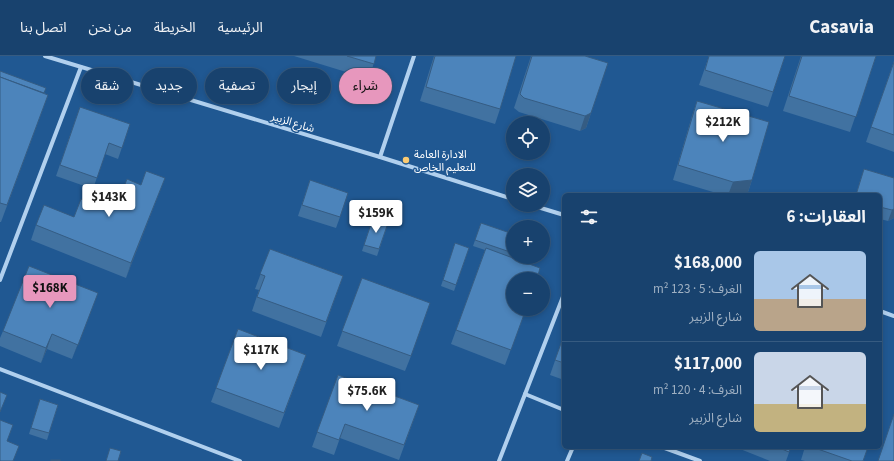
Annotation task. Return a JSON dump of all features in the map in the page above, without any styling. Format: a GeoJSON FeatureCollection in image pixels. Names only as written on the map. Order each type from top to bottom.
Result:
{"type":"FeatureCollection","features":[{"type":"Feature","properties":{"kind":"street","name":"شارع الزبير"},"geometry":{"type":"LineString","coordinates":[[45,56],[380,157],[506,197]]}},
{"type":"Feature","properties":{"kind":"street"},"geometry":{"type":"LineString","coordinates":[[380,157],[414,56]]}},
{"type":"Feature","properties":{"kind":"street"},"geometry":{"type":"LineString","coordinates":[[0,280],[81,67]]}},
{"type":"Feature","properties":{"kind":"street"},"geometry":{"type":"LineString","coordinates":[[550,211],[562,214]]}},
{"type":"Feature","properties":{"kind":"street"},"geometry":{"type":"LineString","coordinates":[[499,461],[562,299]]}},
{"type":"Feature","properties":{"kind":"street"},"geometry":{"type":"LineString","coordinates":[[882,312],[894,316]]}},
{"type":"Feature","properties":{"kind":"street"},"geometry":{"type":"LineString","coordinates":[[0,369],[240,461]]}},
{"type":"Feature","properties":{"kind":"street"},"geometry":{"type":"LineString","coordinates":[[525,394],[562,409]]}},
{"type":"Feature","properties":{"kind":"street"},"geometry":{"type":"LineString","coordinates":[[567,461],[572,449]]}},
{"type":"Feature","properties":{"kind":"street"},"geometry":{"type":"LineString","coordinates":[[667,449],[700,461]]}},
{"type":"Feature","properties":{"kind":"building"},"geometry":{"type":"Polygon","coordinates":[[[347,56],[376,56],[374,64],[347,56]]]}},
{"type":"Feature","properties":{"kind":"building"},"geometry":{"type":"Polygon","coordinates":[[[435,56],[516,56],[500,109],[426,87],[435,56]]]}},
{"type":"Feature","properties":{"kind":"building"},"geometry":{"type":"Polygon","coordinates":[[[532,56],[585,56],[608,63],[591,113],[585,116],[524,98],[520,94],[532,56]]]}},
{"type":"Feature","properties":{"kind":"building"},"geometry":{"type":"Polygon","coordinates":[[[709,56],[785,56],[773,92],[705,70],[709,56]]]}},
{"type":"Feature","properties":{"kind":"building"},"geometry":{"type":"Polygon","coordinates":[[[802,56],[876,56],[856,117],[789,96],[802,56]]]}},
{"type":"Feature","properties":{"kind":"building"},"geometry":{"type":"Polygon","coordinates":[[[894,62],[894,135],[871,127],[894,62]]]}},
{"type":"Feature","properties":{"kind":"building"},"geometry":{"type":"Polygon","coordinates":[[[0,71],[46,88],[44,93],[0,77],[0,71]]]}},
{"type":"Feature","properties":{"kind":"building"},"geometry":{"type":"Polygon","coordinates":[[[0,77],[48,95],[7,205],[0,203],[0,77]]]}},
{"type":"Feature","properties":{"kind":"building"},"geometry":{"type":"Polygon","coordinates":[[[697,101],[769,122],[752,180],[733,182],[678,165],[697,101]]]}},
{"type":"Feature","properties":{"kind":"building"},"geometry":{"type":"Polygon","coordinates":[[[80,107],[130,124],[122,148],[109,143],[97,178],[60,165],[80,107]]]}},
{"type":"Feature","properties":{"kind":"building"},"geometry":{"type":"Polygon","coordinates":[[[864,169],[894,178],[894,209],[892,210],[882,208],[882,193],[857,193],[864,169]]]}},
{"type":"Feature","properties":{"kind":"building"},"geometry":{"type":"Polygon","coordinates":[[[146,171],[165,178],[131,263],[36,225],[44,205],[74,217],[81,199],[98,206],[106,185],[122,192],[127,179],[141,185],[146,171]]]}},
{"type":"Feature","properties":{"kind":"building"},"geometry":{"type":"Polygon","coordinates":[[[310,180],[348,193],[340,217],[302,205],[310,180]]]}},
{"type":"Feature","properties":{"kind":"building"},"geometry":{"type":"Polygon","coordinates":[[[373,218],[388,223],[379,249],[364,245],[373,218]]]}},
{"type":"Feature","properties":{"kind":"building"},"geometry":{"type":"Polygon","coordinates":[[[481,223],[506,232],[506,251],[475,240],[481,223]]]}},
{"type":"Feature","properties":{"kind":"building"},"geometry":{"type":"Polygon","coordinates":[[[455,243],[469,248],[456,285],[443,280],[455,243]]]}},
{"type":"Feature","properties":{"kind":"building"},"geometry":{"type":"Polygon","coordinates":[[[486,248],[506,255],[506,264],[529,264],[540,268],[539,272],[506,272],[506,316],[523,316],[511,350],[456,330],[486,248]]]}},
{"type":"Feature","properties":{"kind":"building"},"geometry":{"type":"Polygon","coordinates":[[[270,249],[343,276],[326,322],[257,297],[265,276],[260,274],[270,249]]]}},
{"type":"Feature","properties":{"kind":"building"},"geometry":{"type":"Polygon","coordinates":[[[29,266],[98,293],[78,345],[52,334],[46,348],[3,331],[29,266]]]}},
{"type":"Feature","properties":{"kind":"building"},"geometry":{"type":"Polygon","coordinates":[[[362,278],[430,303],[411,356],[342,331],[362,278]]]}},
{"type":"Feature","properties":{"kind":"building"},"geometry":{"type":"Polygon","coordinates":[[[238,329],[306,355],[284,413],[216,388],[238,329]]]}},
{"type":"Feature","properties":{"kind":"building"},"geometry":{"type":"Polygon","coordinates":[[[562,341],[562,362],[555,360],[562,341]]]}},
{"type":"Feature","properties":{"kind":"building"},"geometry":{"type":"Polygon","coordinates":[[[338,375],[419,405],[404,445],[345,424],[339,440],[317,432],[338,375]]]}},
{"type":"Feature","properties":{"kind":"building"},"geometry":{"type":"Polygon","coordinates":[[[0,392],[7,395],[0,412],[0,392]]]}},
{"type":"Feature","properties":{"kind":"building"},"geometry":{"type":"Polygon","coordinates":[[[40,399],[58,405],[49,433],[31,428],[40,399]]]}},
{"type":"Feature","properties":{"kind":"building"},"geometry":{"type":"Polygon","coordinates":[[[894,414],[894,461],[878,461],[894,414]]]}},
{"type":"Feature","properties":{"kind":"building"},"geometry":{"type":"Polygon","coordinates":[[[0,420],[13,425],[7,441],[19,446],[13,461],[0,461],[0,420]]]}},
{"type":"Feature","properties":{"kind":"building"},"geometry":{"type":"Polygon","coordinates":[[[110,448],[121,451],[118,461],[106,461],[110,448]]]}},
{"type":"Feature","properties":{"kind":"building"},"geometry":{"type":"Polygon","coordinates":[[[782,449],[790,449],[789,452],[782,449]]]}},
{"type":"Feature","properties":{"kind":"building"},"geometry":{"type":"Polygon","coordinates":[[[818,449],[867,449],[863,461],[852,461],[818,449]]]}},
{"type":"Feature","properties":{"kind":"building"},"geometry":{"type":"Polygon","coordinates":[[[642,453],[652,457],[651,461],[639,461],[642,453]]]}},
{"type":"Feature","properties":{"kind":"place","name":"الادارة العامة للتعليم الخاص"},"geometry":{"type":"Point","coordinates":[406,160]}}]}
